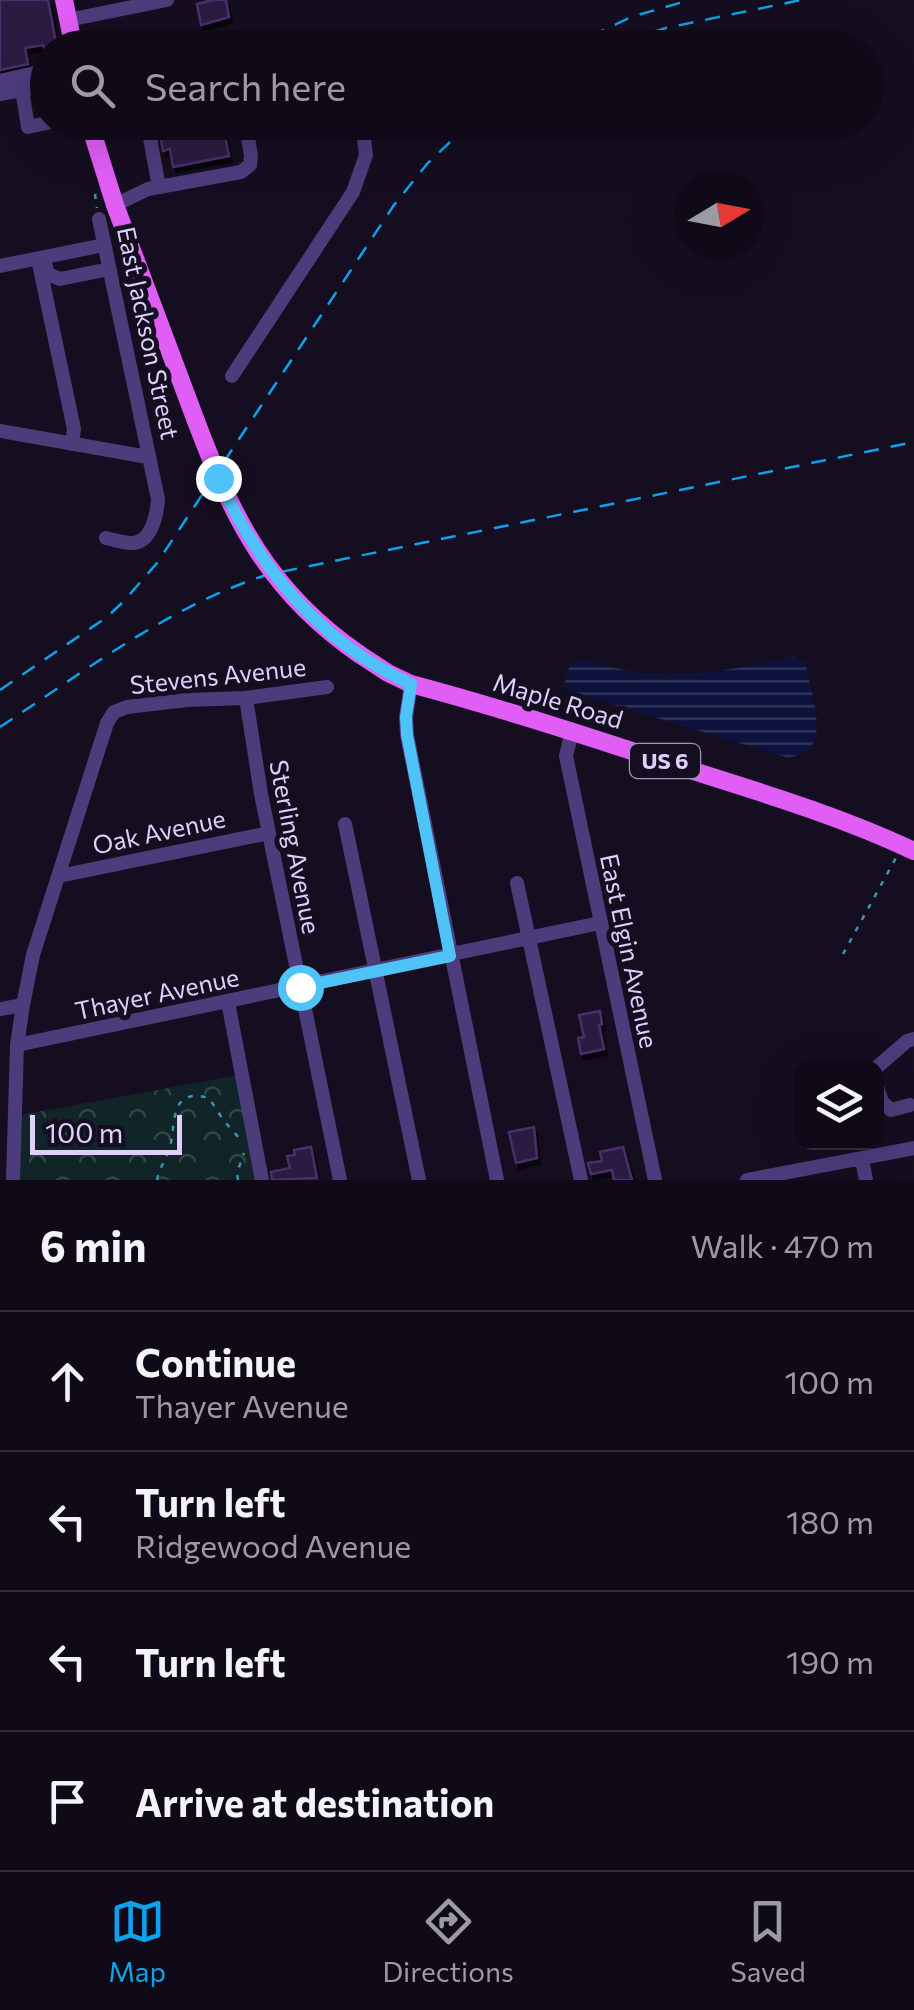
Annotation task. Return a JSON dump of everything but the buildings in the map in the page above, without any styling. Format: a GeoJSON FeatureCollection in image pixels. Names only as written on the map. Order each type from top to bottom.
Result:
{"type":"FeatureCollection","features":[{"type":"Feature","properties":{"kind":"main road"},"geometry":{"type":"LineString","coordinates":[[64,0],[70,30]]}},
{"type":"Feature","properties":{"kind":"main road","name":"US 6"},"geometry":{"type":"LineString","coordinates":[[95,140],[196,420],[230,505],[258,554],[310,616],[359,654],[411,684]]}},
{"type":"Feature","properties":{"kind":"main road","name":"Maple Road"},"geometry":{"type":"LineString","coordinates":[[411,684],[572,731],[783,800],[908,849]]}},
{"type":"Feature","properties":{"kind":"street"},"geometry":{"type":"LineString","coordinates":[[68,20],[167,0]]}},
{"type":"Feature","properties":{"kind":"street"},"geometry":{"type":"LineString","coordinates":[[0,81],[30,74]]}},
{"type":"Feature","properties":{"kind":"street"},"geometry":{"type":"LineString","coordinates":[[0,94],[30,88]]}},
{"type":"Feature","properties":{"kind":"street"},"geometry":{"type":"LineString","coordinates":[[22,90],[30,127]]}},
{"type":"Feature","properties":{"kind":"street"},"geometry":{"type":"LineString","coordinates":[[150,140],[159,187]]}},
{"type":"Feature","properties":{"kind":"street"},"geometry":{"type":"LineString","coordinates":[[113,197],[240,172],[250,165],[248,140]]}},
{"type":"Feature","properties":{"kind":"street"},"geometry":{"type":"LineString","coordinates":[[232,376],[353,192],[366,155],[364,140]]}},
{"type":"Feature","properties":{"kind":"street","name":"East Jackson Street"},"geometry":{"type":"LineString","coordinates":[[99,220],[158,499],[156,518],[142,540],[134,544],[106,538]]}},
{"type":"Feature","properties":{"kind":"street"},"geometry":{"type":"LineString","coordinates":[[0,266],[104,245]]}},
{"type":"Feature","properties":{"kind":"street"},"geometry":{"type":"LineString","coordinates":[[41,259],[52,278],[109,269]]}},
{"type":"Feature","properties":{"kind":"street"},"geometry":{"type":"LineString","coordinates":[[41,259],[74,430],[72,444]]}},
{"type":"Feature","properties":{"kind":"street"},"geometry":{"type":"LineString","coordinates":[[0,432],[148,457]]}},
{"type":"Feature","properties":{"kind":"street"},"geometry":{"type":"LineString","coordinates":[[411,684],[407,735],[498,1180]]}},
{"type":"Feature","properties":{"kind":"street","name":"Stevens Avenue"},"geometry":{"type":"LineString","coordinates":[[58,876],[107,723],[114,712],[127,707],[327,687]]}},
{"type":"Feature","properties":{"kind":"street","name":"Sterling Avenue"},"geometry":{"type":"LineString","coordinates":[[246,698],[269,833],[340,1180]]}},
{"type":"Feature","properties":{"kind":"street","name":"East Elgin Avenue"},"geometry":{"type":"LineString","coordinates":[[572,731],[566,756],[655,1180]]}},
{"type":"Feature","properties":{"kind":"street"},"geometry":{"type":"LineString","coordinates":[[345,824],[419,1180]]}},
{"type":"Feature","properties":{"kind":"street","name":"Oak Avenue"},"geometry":{"type":"LineString","coordinates":[[58,876],[269,833]]}},
{"type":"Feature","properties":{"kind":"street"},"geometry":{"type":"LineString","coordinates":[[13,1180],[22,1005],[58,876]]}},
{"type":"Feature","properties":{"kind":"street"},"geometry":{"type":"LineString","coordinates":[[517,883],[580,1180]]}},
{"type":"Feature","properties":{"kind":"street","name":"Thayer Avenue"},"geometry":{"type":"LineString","coordinates":[[17,1046],[600,924]]}},
{"type":"Feature","properties":{"kind":"street"},"geometry":{"type":"LineString","coordinates":[[228,1002],[262,1180]]}},
{"type":"Feature","properties":{"kind":"street"},"geometry":{"type":"LineString","coordinates":[[0,1010],[22,1005]]}},
{"type":"Feature","properties":{"kind":"street"},"geometry":{"type":"LineString","coordinates":[[884,1061],[914,1039]]}},
{"type":"Feature","properties":{"kind":"street"},"geometry":{"type":"LineString","coordinates":[[884,1104],[891,1110],[912,1105],[914,1122]]}},
{"type":"Feature","properties":{"kind":"street"},"geometry":{"type":"LineString","coordinates":[[750,1180],[914,1148]]}},
{"type":"Feature","properties":{"kind":"street"},"geometry":{"type":"LineString","coordinates":[[862,1159],[866,1180]]}},
{"type":"Feature","properties":{"kind":"path"},"geometry":{"type":"LineString","coordinates":[[843,954],[908,849]]}},
{"type":"Feature","properties":{"kind":"path"},"geometry":{"type":"LineString","coordinates":[[157,1180],[169,1150],[175,1110],[195,1096],[209,1098],[240,1139],[244,1154],[238,1180]]}},
{"type":"Feature","properties":{"kind":"green space"},"geometry":{"type":"Polygon","coordinates":[[[244,1074],[266,1180],[14,1180],[16,1116],[244,1074]]]}},
{"type":"Feature","properties":{"kind":"shaded area"},"geometry":{"type":"Polygon","coordinates":[[[794,657],[805,662],[817,731],[810,748],[789,758],[568,691],[564,685],[570,664],[580,659],[635,672],[681,674],[794,657]]]}},
{"type":"Feature","properties":{"kind":"railway"},"geometry":{"type":"LineString","coordinates":[[604,30],[631,17],[690,0]]}},
{"type":"Feature","properties":{"kind":"railway"},"geometry":{"type":"LineString","coordinates":[[660,30],[801,0]]}},
{"type":"Feature","properties":{"kind":"railway"},"geometry":{"type":"LineString","coordinates":[[0,690],[107,617],[157,563],[394,205],[452,140]]}},
{"type":"Feature","properties":{"kind":"railway"},"geometry":{"type":"LineString","coordinates":[[0,727],[161,622],[266,575],[914,442]]}},
{"type":"Feature","properties":{"kind":"route"},"geometry":{"type":"LineString","coordinates":[[218,478],[258,554],[310,616],[388,673],[411,684],[407,735],[450,956],[300,987]]}}]}
